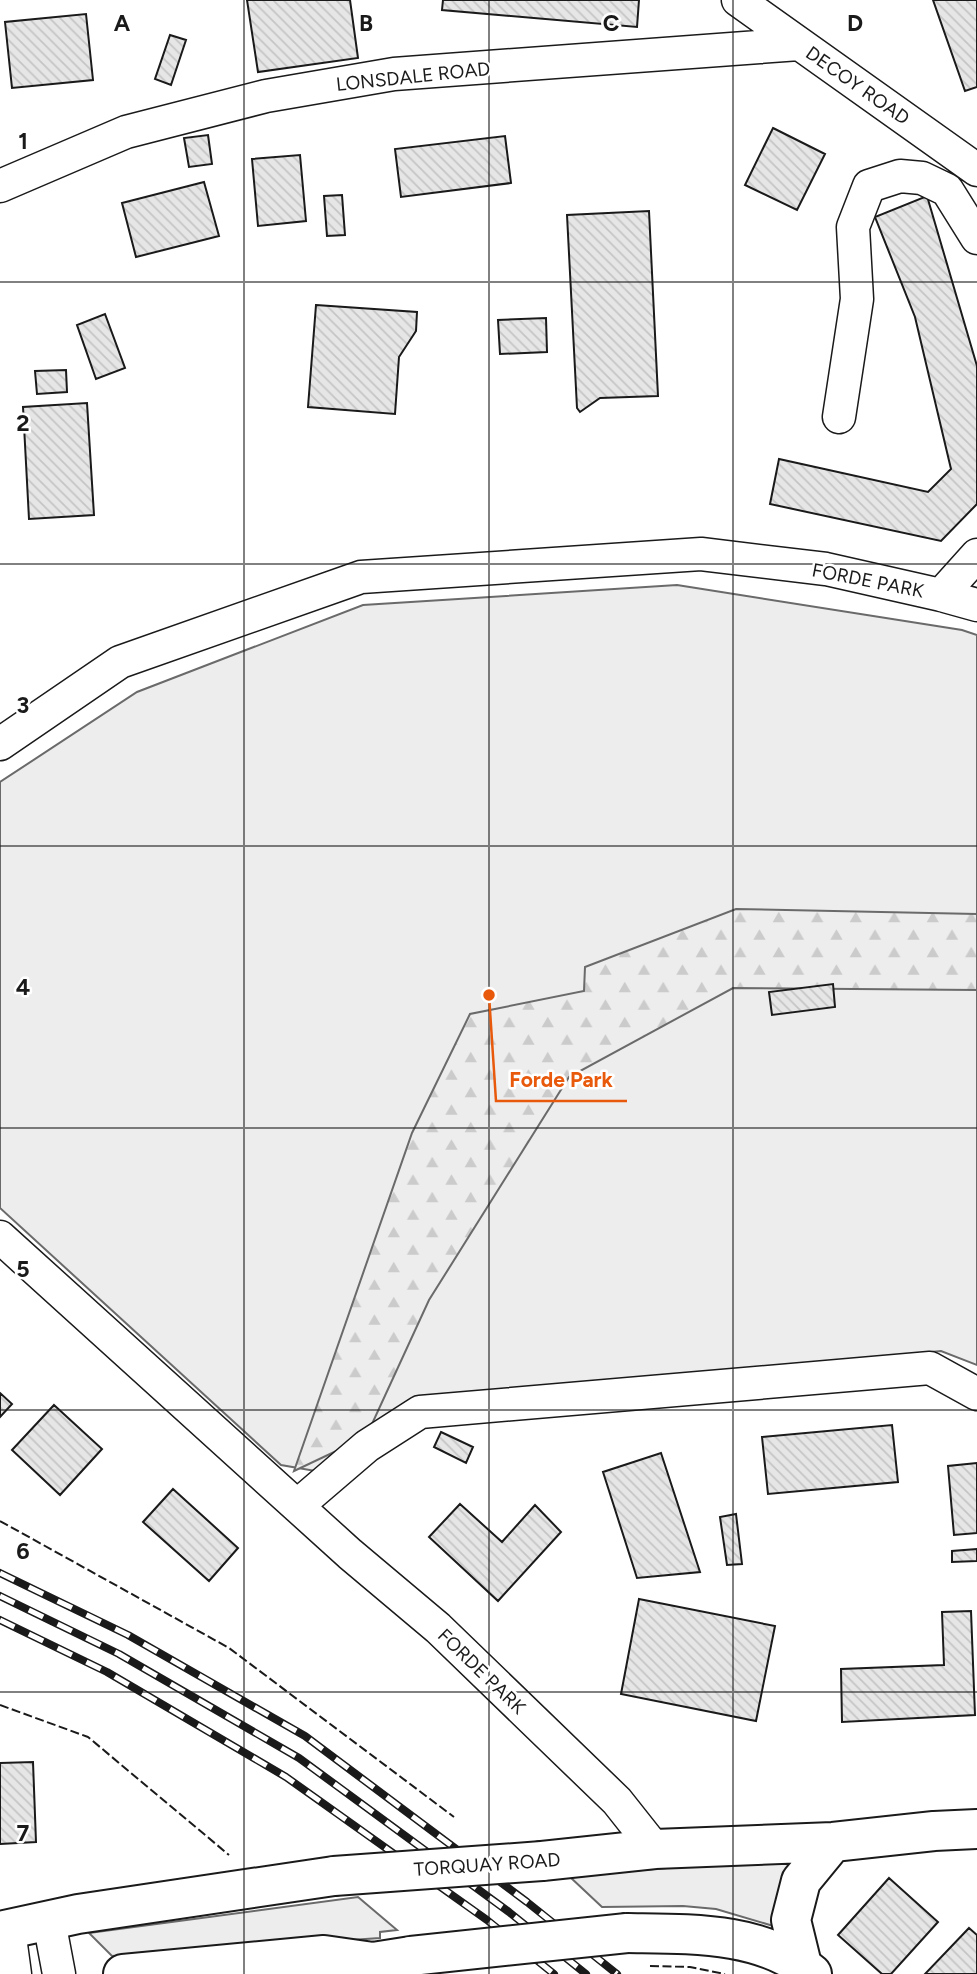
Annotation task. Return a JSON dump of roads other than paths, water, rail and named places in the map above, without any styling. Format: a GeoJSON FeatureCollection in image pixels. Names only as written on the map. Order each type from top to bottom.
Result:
{"type":"FeatureCollection","features":[{"type":"Feature","properties":{"kind":"main road","name":"TORQUAY ROAD"},"geometry":{"type":"LineString","coordinates":[[5,1930],[78,1914],[334,1876],[542,1861],[655,1849],[833,1842],[977,1829]]}},
{"type":"Feature","properties":{"kind":"main road"},"geometry":{"type":"LineString","coordinates":[[807,1970],[791,1920],[801,1881],[833,1842]]}},
{"type":"Feature","properties":{"kind":"main road"},"geometry":{"type":"LineString","coordinates":[[123,1974],[324,1955],[358,1968],[411,1955],[627,1933],[696,1934],[752,1943],[807,1970]]}},
{"type":"Feature","properties":{"kind":"street","name":"DECOY ROAD"},"geometry":{"type":"LineString","coordinates":[[738,0],[977,170]]}},
{"type":"Feature","properties":{"kind":"street","name":"LONSDALE ROAD"},"geometry":{"type":"LineString","coordinates":[[0,187],[126,132],[266,96],[394,74],[799,44]]}},
{"type":"Feature","properties":{"kind":"street"},"geometry":{"type":"LineString","coordinates":[[839,417],[857,299],[853,227],[869,186],[900,176],[922,178],[947,190],[977,238]]}},
{"type":"Feature","properties":{"kind":"street","name":"FORDE PARK"},"geometry":{"type":"LineString","coordinates":[[0,744],[120,662],[361,577],[701,554],[826,569],[977,605]]}},
{"type":"Feature","properties":{"kind":"street"},"geometry":{"type":"LineString","coordinates":[[942,595],[977,555]]}},
{"type":"Feature","properties":{"kind":"street","name":"FORDE PARK"},"geometry":{"type":"LineString","coordinates":[[0,1237],[297,1506],[438,1628],[617,1801],[655,1849]]}},
{"type":"Feature","properties":{"kind":"street"},"geometry":{"type":"LineString","coordinates":[[297,1506],[367,1446],[420,1412],[930,1368],[977,1394]]}},
{"type":"Feature","properties":{"kind":"street"},"geometry":{"type":"LineString","coordinates":[[49,1922],[59,1974]]}},
{"type":"Feature","properties":{"kind":"street"},"geometry":{"type":"LineString","coordinates":[[5,1930],[15,1974]]}},
{"type":"Feature","properties":{"kind":"railway"},"geometry":{"type":"LineString","coordinates":[[0,1573],[128,1635],[305,1736],[527,1902],[617,1974]]}},
{"type":"Feature","properties":{"kind":"railway"},"geometry":{"type":"LineString","coordinates":[[0,1596],[119,1654],[299,1758],[509,1912],[586,1974]]}},
{"type":"Feature","properties":{"kind":"railway"},"geometry":{"type":"LineString","coordinates":[[0,1620],[107,1672],[286,1777],[487,1920],[554,1974]]}},
{"type":"Feature","properties":{"kind":"place","name":"Forde Park"},"geometry":{"type":"Point","coordinates":[489,995]}}]}
